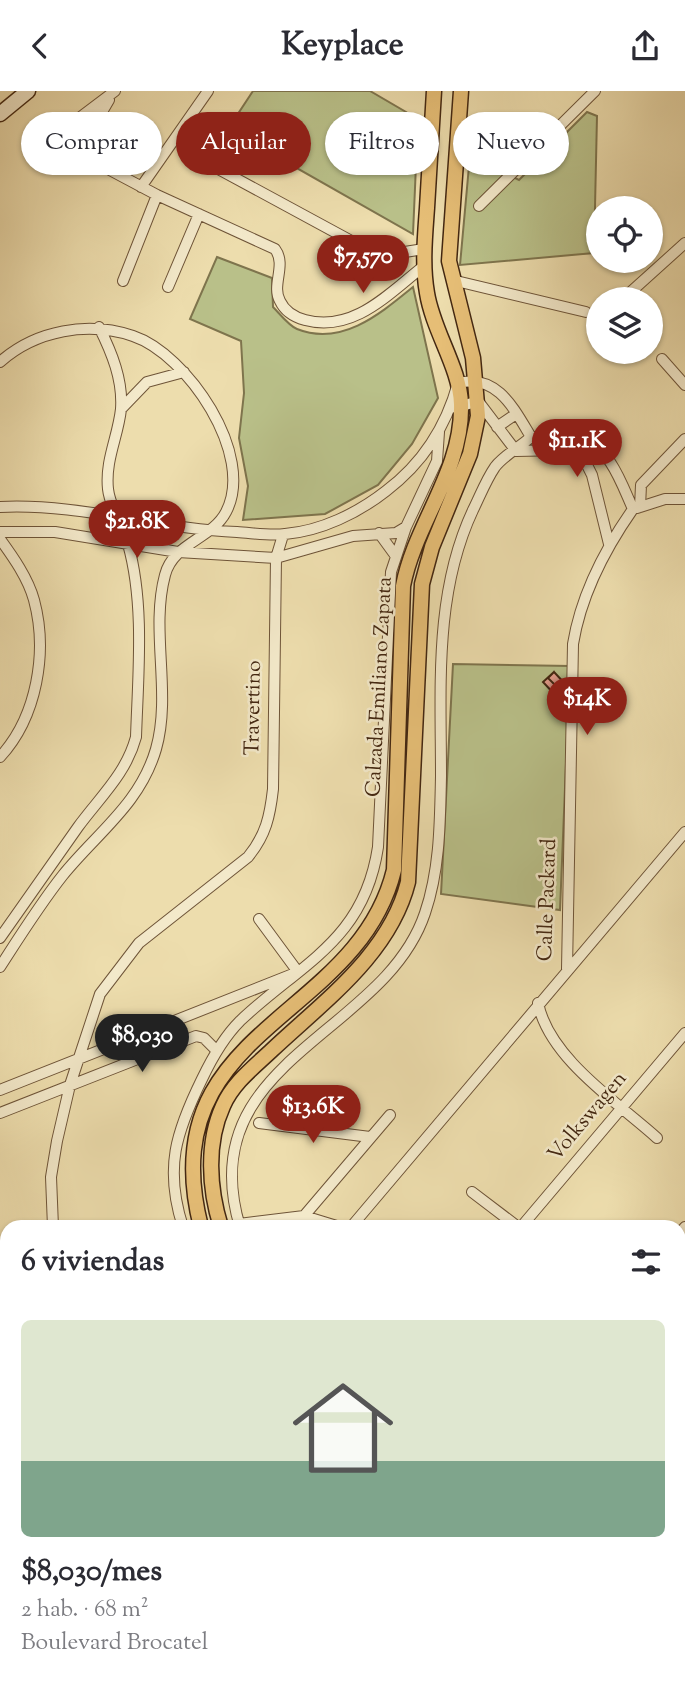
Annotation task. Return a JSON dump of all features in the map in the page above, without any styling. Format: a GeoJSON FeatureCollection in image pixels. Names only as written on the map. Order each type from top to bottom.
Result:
{"type":"FeatureCollection","features":[{"type":"Feature","properties":{"kind":"main road"},"geometry":{"type":"LineString","coordinates":[[0,114],[28,91]]}},
{"type":"Feature","properties":{"kind":"main road","name":"Calzada Emiliano Zapata"},"geometry":{"type":"LineString","coordinates":[[199,1220],[195,1202],[193,1157],[195,1136],[208,1097],[234,1060],[355,943],[380,910],[394,870],[403,586],[412,550],[452,460],[458,383],[429,309],[424,266],[434,91]]}},
{"type":"Feature","properties":{"kind":"main road","name":"Calzada Emiliano Zapata"},"geometry":{"type":"LineString","coordinates":[[219,1220],[211,1176],[215,1126],[223,1105],[242,1079],[346,981],[376,947],[402,903],[408,882],[422,584],[432,547],[470,454],[478,401],[476,379],[452,280],[450,247],[461,91]]}},
{"type":"Feature","properties":{"kind":"street"},"geometry":{"type":"LineString","coordinates":[[141,187],[208,91]]}},
{"type":"Feature","properties":{"kind":"street"},"geometry":{"type":"LineString","coordinates":[[479,206],[595,91]]}},
{"type":"Feature","properties":{"kind":"street"},"geometry":{"type":"LineString","coordinates":[[89,112],[113,94]]}},
{"type":"Feature","properties":{"kind":"street"},"geometry":{"type":"LineString","coordinates":[[102,112],[113,94]]}},
{"type":"Feature","properties":{"kind":"street"},"geometry":{"type":"LineString","coordinates":[[119,175],[156,195],[275,249],[280,260],[277,292],[279,301],[296,318],[324,323],[354,318],[424,266]]}},
{"type":"Feature","properties":{"kind":"street"},"geometry":{"type":"LineString","coordinates":[[229,175],[379,256],[424,249]]}},
{"type":"Feature","properties":{"kind":"street"},"geometry":{"type":"LineString","coordinates":[[123,281],[156,195]]}},
{"type":"Feature","properties":{"kind":"street"},"geometry":{"type":"LineString","coordinates":[[168,287],[200,214]]}},
{"type":"Feature","properties":{"kind":"street"},"geometry":{"type":"LineString","coordinates":[[636,287],[685,243]]}},
{"type":"Feature","properties":{"kind":"street"},"geometry":{"type":"LineString","coordinates":[[452,280],[586,311]]}},
{"type":"Feature","properties":{"kind":"street"},"geometry":{"type":"LineString","coordinates":[[0,362],[20,347],[40,338],[99,327],[144,340],[168,355],[184,372],[218,421],[231,468],[230,503],[218,523],[178,552],[165,572],[160,597],[160,726],[149,769],[117,820],[63,875],[0,967]]}},
{"type":"Feature","properties":{"kind":"street"},"geometry":{"type":"LineString","coordinates":[[0,938],[130,758],[136,737],[137,599],[128,543],[117,517],[107,477],[121,409],[116,364],[99,327]]}},
{"type":"Feature","properties":{"kind":"street"},"geometry":{"type":"LineString","coordinates":[[663,360],[685,386]]}},
{"type":"Feature","properties":{"kind":"street"},"geometry":{"type":"LineString","coordinates":[[121,409],[147,382],[184,372]]}},
{"type":"Feature","properties":{"kind":"street"},"geometry":{"type":"LineString","coordinates":[[458,383],[476,379],[490,384],[516,414],[531,437]]}},
{"type":"Feature","properties":{"kind":"street"},"geometry":{"type":"LineString","coordinates":[[0,507],[68,509],[208,531],[283,535],[343,518],[373,501],[418,462],[455,409],[478,401],[516,451]]}},
{"type":"Feature","properties":{"kind":"street"},"geometry":{"type":"LineString","coordinates":[[497,427],[516,414]]}},
{"type":"Feature","properties":{"kind":"street"},"geometry":{"type":"LineString","coordinates":[[181,1220],[174,1189],[175,1144],[184,1116],[216,1050],[238,1023],[338,938],[361,904],[375,865],[391,572],[406,527],[437,461],[439,432]]}},
{"type":"Feature","properties":{"kind":"street"},"geometry":{"type":"LineString","coordinates":[[239,1220],[234,1162],[239,1133],[249,1110],[289,1059],[364,997],[396,964],[422,921],[435,876],[440,819],[441,675],[450,571],[466,525],[496,464],[531,437],[565,436],[590,442],[607,457],[636,508],[666,499],[685,499]]}},
{"type":"Feature","properties":{"kind":"street","name":"Calle Packard"},"geometry":{"type":"LineString","coordinates":[[357,1220],[567,970],[573,644],[579,617],[609,544],[636,508],[641,485],[685,439]]}},
{"type":"Feature","properties":{"kind":"street"},"geometry":{"type":"LineString","coordinates":[[582,455],[590,442]]}},
{"type":"Feature","properties":{"kind":"street"},"geometry":{"type":"LineString","coordinates":[[516,451],[565,450],[582,455],[592,475],[609,544]]}},
{"type":"Feature","properties":{"kind":"street"},"geometry":{"type":"LineString","coordinates":[[0,532],[55,532],[178,552],[276,558],[353,536],[396,533],[406,527]]}},
{"type":"Feature","properties":{"kind":"street"},"geometry":{"type":"LineString","coordinates":[[379,533],[396,555]]}},
{"type":"Feature","properties":{"kind":"street","name":"Travertino"},"geometry":{"type":"LineString","coordinates":[[53,1220],[51,1177],[70,1085],[100,994],[114,971],[139,943],[234,870],[262,840],[269,818],[273,789],[276,558],[283,535]]}},
{"type":"Feature","properties":{"kind":"street"},"geometry":{"type":"LineString","coordinates":[[0,539],[33,598],[38,644],[34,698],[20,727],[0,757]]}},
{"type":"Feature","properties":{"kind":"street"},"geometry":{"type":"LineString","coordinates":[[567,970],[685,832]]}},
{"type":"Feature","properties":{"kind":"street"},"geometry":{"type":"LineString","coordinates":[[259,919],[298,972]]}},
{"type":"Feature","properties":{"kind":"street"},"geometry":{"type":"LineString","coordinates":[[0,1090],[298,972]]}},
{"type":"Feature","properties":{"kind":"street"},"geometry":{"type":"LineString","coordinates":[[538,1003],[542,1021],[561,1052],[657,1138]]}},
{"type":"Feature","properties":{"kind":"street","name":"Volkswagen"},"geometry":{"type":"LineString","coordinates":[[526,1220],[685,1033]]}},
{"type":"Feature","properties":{"kind":"street"},"geometry":{"type":"LineString","coordinates":[[0,1113],[196,1036],[204,1038],[216,1050]]}},
{"type":"Feature","properties":{"kind":"street"},"geometry":{"type":"LineString","coordinates":[[304,1216],[390,1115]]}},
{"type":"Feature","properties":{"kind":"street"},"geometry":{"type":"LineString","coordinates":[[259,1123],[370,1137]]}},
{"type":"Feature","properties":{"kind":"street"},"geometry":{"type":"LineString","coordinates":[[472,1192],[510,1220]]}},
{"type":"Feature","properties":{"kind":"street"},"geometry":{"type":"LineString","coordinates":[[278,1220],[304,1216],[317,1220]]}},
{"type":"Feature","properties":{"kind":"green space"},"geometry":{"type":"Polygon","coordinates":[[[253,91],[370,91],[406,112],[325,112],[325,175],[416,175],[413,234],[309,175],[311,112],[239,112],[253,91]]]}},
{"type":"Feature","properties":{"kind":"green space"},"geometry":{"type":"Polygon","coordinates":[[[587,112],[597,116],[595,196],[586,196],[586,254],[460,265],[468,175],[509,175],[519,180],[524,175],[569,175],[569,130],[587,112]]]}},
{"type":"Feature","properties":{"kind":"green space"},"geometry":{"type":"Polygon","coordinates":[[[217,257],[272,278],[273,307],[297,329],[314,333],[330,334],[360,325],[413,287],[438,398],[412,444],[378,485],[325,514],[243,520],[248,486],[239,438],[244,393],[241,341],[190,319],[217,257]]]}},
{"type":"Feature","properties":{"kind":"green space"},"geometry":{"type":"Polygon","coordinates":[[[453,664],[570,666],[560,910],[441,894],[453,664]]]}},
{"type":"Feature","properties":{"kind":"building"},"geometry":{"type":"Polygon","coordinates":[[[554,672],[569,688],[558,698],[543,682],[554,672]]]}},
{"type":"Feature","properties":{"kind":"building"},"geometry":{"type":"Polygon","coordinates":[[[554,672],[569,688],[563,693],[548,678],[554,672]]]}}]}
